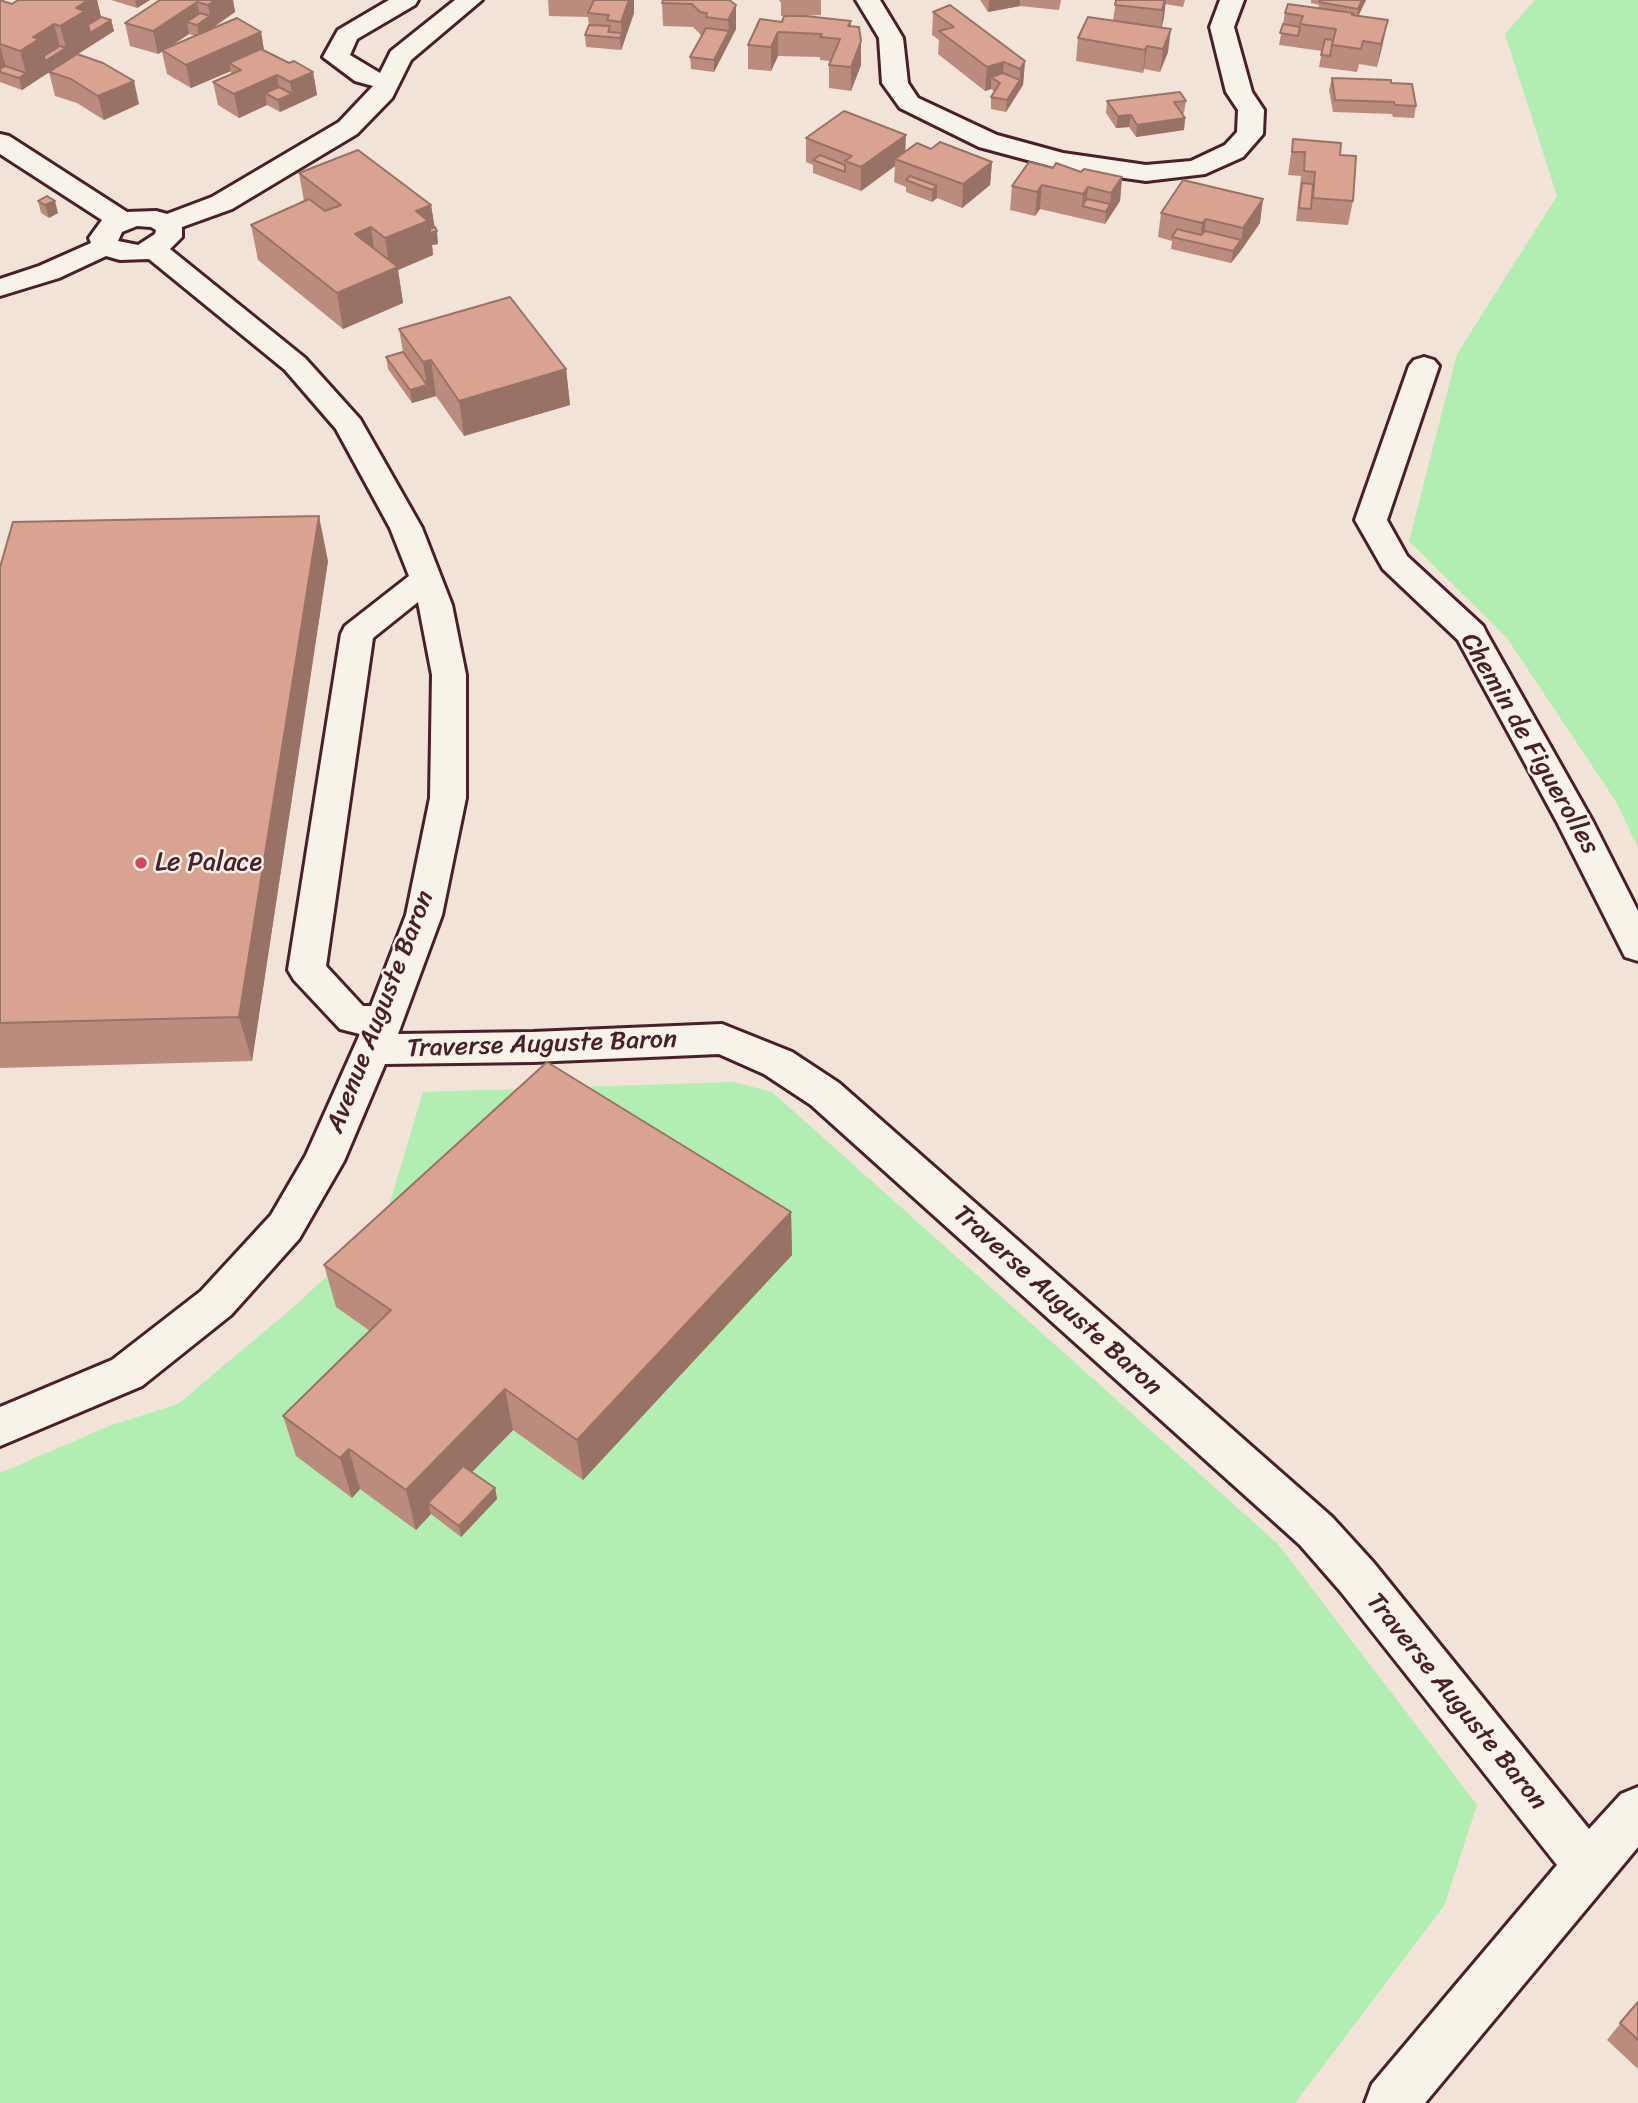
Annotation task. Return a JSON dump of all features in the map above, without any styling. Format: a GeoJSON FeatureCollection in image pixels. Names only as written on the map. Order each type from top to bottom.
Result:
{"type":"FeatureCollection","features":[{"type":"Feature","properties":{"kind":"street"},"geometry":{"type":"LineString","coordinates":[[389,83],[364,76],[336,57],[347,35],[406,0]]}},
{"type":"Feature","properties":{"kind":"street"},"geometry":{"type":"LineString","coordinates":[[0,288],[49,272],[106,246],[130,253],[222,203],[348,128],[383,93],[400,56],[470,0]]}},
{"type":"Feature","properties":{"kind":"street"},"geometry":{"type":"LineString","coordinates":[[868,0],[891,38],[895,83],[909,103],[988,141],[1061,161],[1146,173],[1196,168],[1234,151],[1250,134],[1251,110],[1239,92],[1222,27],[1233,0]]}},
{"type":"Feature","properties":{"kind":"street"},"geometry":{"type":"LineString","coordinates":[[0,142],[122,221]]}},
{"type":"Feature","properties":{"kind":"street"},"geometry":{"type":"LineString","coordinates":[[106,246],[103,238],[105,232],[122,221],[146,218],[159,237]]}},
{"type":"Feature","properties":{"kind":"street","name":"Avenue Auguste Baron"},"geometry":{"type":"LineString","coordinates":[[0,1427],[127,1373],[216,1303],[285,1227],[324,1161],[379,1035],[424,915],[447,798],[449,675],[436,605],[406,528],[349,425],[295,364],[159,237]]}},
{"type":"Feature","properties":{"kind":"street","name":"Chemin de Figuerolles"},"geometry":{"type":"LineString","coordinates":[[1424,366],[1371,520],[1394,562],[1471,634],[1576,822],[1638,947]]}},
{"type":"Feature","properties":{"kind":"street","name":"Traverse Auguste Baron"},"geometry":{"type":"LineString","coordinates":[[426,579],[358,634],[307,970],[353,1019],[379,1035],[533,1047],[722,1039],[778,1063],[825,1094],[1316,1531],[1357,1577],[1588,1866]]}},
{"type":"Feature","properties":{"kind":"street"},"geometry":{"type":"LineString","coordinates":[[1391,2103],[1588,1866],[1638,1811]]}},
{"type":"Feature","properties":{"kind":"green space"},"geometry":{"type":"Polygon","coordinates":[[[1535,0],[1638,0],[1638,848],[1617,803],[1507,638],[1409,541],[1457,354],[1557,196],[1505,34],[1535,0]]]}},
{"type":"Feature","properties":{"kind":"green space"},"geometry":{"type":"Polygon","coordinates":[[[734,1082],[772,1092],[1278,1544],[1477,1805],[1444,1906],[1295,2103],[0,2103],[0,1473],[109,1426],[178,1404],[297,1304],[384,1222],[423,1092],[734,1082]]]}},
{"type":"Feature","properties":{"kind":"building"},"geometry":{"type":"Polygon","coordinates":[[[0,0],[12,4],[18,0],[88,0],[76,8],[85,11],[60,26],[54,24],[33,37],[39,39],[20,51],[0,44],[0,0]]]}},
{"type":"Feature","properties":{"kind":"building"},"geometry":{"type":"Polygon","coordinates":[[[160,0],[215,0],[208,5],[197,2],[153,31],[125,23],[160,0]]]}},
{"type":"Feature","properties":{"kind":"building"},"geometry":{"type":"Polygon","coordinates":[[[594,0],[629,0],[621,22],[607,20],[609,15],[588,13],[594,0]]]}},
{"type":"Feature","properties":{"kind":"building"},"geometry":{"type":"Polygon","coordinates":[[[663,0],[729,0],[736,5],[728,20],[706,17],[707,13],[700,12],[692,4],[662,3],[663,0]]]}},
{"type":"Feature","properties":{"kind":"building"},"geometry":{"type":"Polygon","coordinates":[[[1116,0],[1165,0],[1162,10],[1115,5],[1116,0]]]}},
{"type":"Feature","properties":{"kind":"building"},"geometry":{"type":"Polygon","coordinates":[[[1362,0],[1358,9],[1319,2],[1362,0]]]}},
{"type":"Feature","properties":{"kind":"building"},"geometry":{"type":"Polygon","coordinates":[[[1288,4],[1388,20],[1381,44],[1363,41],[1361,49],[1332,45],[1336,29],[1300,24],[1303,16],[1285,13],[1288,4]]]}},
{"type":"Feature","properties":{"kind":"building"},"geometry":{"type":"Polygon","coordinates":[[[950,5],[1025,61],[1020,69],[1004,62],[987,67],[939,31],[954,27],[933,12],[950,5]]]}},
{"type":"Feature","properties":{"kind":"building"},"geometry":{"type":"Polygon","coordinates":[[[200,13],[210,16],[197,25],[187,22],[200,13]]]}},
{"type":"Feature","properties":{"kind":"building"},"geometry":{"type":"Polygon","coordinates":[[[784,16],[851,21],[848,26],[859,27],[861,41],[851,67],[829,65],[840,39],[820,37],[822,34],[778,32],[771,47],[748,45],[760,19],[782,22],[784,16]]]}},
{"type":"Feature","properties":{"kind":"building"},"geometry":{"type":"Polygon","coordinates":[[[101,17],[111,20],[90,33],[88,25],[101,17]]]}},
{"type":"Feature","properties":{"kind":"building"},"geometry":{"type":"Polygon","coordinates":[[[1088,17],[1171,29],[1163,49],[1147,46],[1145,50],[1078,38],[1088,17]]]}},
{"type":"Feature","properties":{"kind":"building"},"geometry":{"type":"Polygon","coordinates":[[[237,18],[261,32],[186,65],[162,50],[237,18]]]}},
{"type":"Feature","properties":{"kind":"building"},"geometry":{"type":"Polygon","coordinates":[[[1283,24],[1300,27],[1298,36],[1280,33],[1283,24]]]}},
{"type":"Feature","properties":{"kind":"building"},"geometry":{"type":"Polygon","coordinates":[[[589,25],[610,26],[608,32],[622,33],[620,38],[585,35],[589,25]]]}},
{"type":"Feature","properties":{"kind":"building"},"geometry":{"type":"Polygon","coordinates":[[[706,28],[729,31],[714,60],[690,57],[706,28]]]}},
{"type":"Feature","properties":{"kind":"building"},"geometry":{"type":"Polygon","coordinates":[[[1325,39],[1333,40],[1330,56],[1321,55],[1325,39]]]}},
{"type":"Feature","properties":{"kind":"building"},"geometry":{"type":"Polygon","coordinates":[[[60,46],[66,48],[45,61],[44,56],[60,46]]]}},
{"type":"Feature","properties":{"kind":"building"},"geometry":{"type":"Polygon","coordinates":[[[261,49],[289,63],[294,61],[313,72],[290,82],[277,75],[234,94],[213,82],[241,70],[229,63],[261,49]]]}},
{"type":"Feature","properties":{"kind":"building"},"geometry":{"type":"Polygon","coordinates":[[[77,54],[103,63],[134,81],[98,96],[71,79],[49,72],[77,54]]]}},
{"type":"Feature","properties":{"kind":"building"},"geometry":{"type":"Polygon","coordinates":[[[5,66],[26,73],[19,78],[0,72],[5,66]]]}},
{"type":"Feature","properties":{"kind":"building"},"geometry":{"type":"Polygon","coordinates":[[[1003,73],[1020,80],[1007,100],[991,97],[1000,83],[991,77],[1003,73]]]}},
{"type":"Feature","properties":{"kind":"building"},"geometry":{"type":"Polygon","coordinates":[[[1332,78],[1391,80],[1391,83],[1412,84],[1416,106],[1395,105],[1394,102],[1335,100],[1332,78]]]}},
{"type":"Feature","properties":{"kind":"building"},"geometry":{"type":"Polygon","coordinates":[[[279,87],[292,94],[278,100],[265,93],[279,87]]]}},
{"type":"Feature","properties":{"kind":"building"},"geometry":{"type":"Polygon","coordinates":[[[1180,92],[1186,101],[1174,102],[1185,118],[1137,125],[1131,115],[1118,116],[1107,101],[1180,92]]]}},
{"type":"Feature","properties":{"kind":"building"},"geometry":{"type":"Polygon","coordinates":[[[844,111],[906,135],[861,167],[845,161],[852,156],[806,138],[844,111]]]}},
{"type":"Feature","properties":{"kind":"building"},"geometry":{"type":"Polygon","coordinates":[[[1293,139],[1341,143],[1340,155],[1356,156],[1353,201],[1313,198],[1315,172],[1304,171],[1305,152],[1292,152],[1293,139]]]}},
{"type":"Feature","properties":{"kind":"building"},"geometry":{"type":"Polygon","coordinates":[[[940,142],[992,162],[963,184],[895,159],[917,143],[931,149],[940,142]]]}},
{"type":"Feature","properties":{"kind":"building"},"geometry":{"type":"Polygon","coordinates":[[[358,150],[431,205],[416,211],[428,221],[385,238],[371,227],[355,234],[398,267],[337,293],[251,225],[309,199],[325,211],[341,205],[299,173],[358,150]]]}},
{"type":"Feature","properties":{"kind":"building"},"geometry":{"type":"Polygon","coordinates":[[[820,155],[845,165],[845,172],[813,160],[820,155]]]}},
{"type":"Feature","properties":{"kind":"building"},"geometry":{"type":"Polygon","coordinates":[[[1029,162],[1053,168],[1056,163],[1081,172],[1084,169],[1122,177],[1111,193],[1088,187],[1083,194],[1042,185],[1037,192],[1012,186],[1029,162]]]}},
{"type":"Feature","properties":{"kind":"building"},"geometry":{"type":"Polygon","coordinates":[[[910,176],[937,186],[932,190],[906,180],[910,176]]]}},
{"type":"Feature","properties":{"kind":"building"},"geometry":{"type":"Polygon","coordinates":[[[1183,180],[1263,199],[1243,228],[1206,219],[1202,223],[1161,213],[1183,180]]]}},
{"type":"Feature","properties":{"kind":"building"},"geometry":{"type":"Polygon","coordinates":[[[1302,183],[1313,184],[1311,209],[1299,208],[1302,183]]]}},
{"type":"Feature","properties":{"kind":"building"},"geometry":{"type":"Polygon","coordinates":[[[47,196],[55,201],[45,205],[38,201],[47,196]]]}},
{"type":"Feature","properties":{"kind":"building"},"geometry":{"type":"Polygon","coordinates":[[[1087,199],[1110,204],[1106,212],[1082,206],[1087,199]]]}},
{"type":"Feature","properties":{"kind":"building"},"geometry":{"type":"Polygon","coordinates":[[[1177,229],[1201,235],[1205,231],[1241,240],[1233,251],[1172,237],[1177,229]]]}},
{"type":"Feature","properties":{"kind":"building"},"geometry":{"type":"Polygon","coordinates":[[[510,297],[566,369],[459,401],[431,360],[423,362],[399,329],[510,297]]]}},
{"type":"Feature","properties":{"kind":"building"},"geometry":{"type":"Polygon","coordinates":[[[403,352],[427,385],[410,390],[386,357],[403,352]]]}},
{"type":"Feature","properties":{"kind":"building","name":"Le Palace"},"geometry":{"type":"Polygon","coordinates":[[[319,516],[239,1017],[0,1023],[0,567],[13,522],[319,516]]]}},
{"type":"Feature","properties":{"kind":"building"},"geometry":{"type":"Polygon","coordinates":[[[547,1062],[791,1212],[577,1440],[505,1389],[406,1490],[349,1449],[340,1458],[283,1416],[391,1310],[324,1265],[547,1062]]]}},
{"type":"Feature","properties":{"kind":"building"},"geometry":{"type":"Polygon","coordinates":[[[463,1466],[495,1488],[459,1526],[428,1503],[463,1466]]]}},
{"type":"Feature","properties":{"kind":"building"},"geometry":{"type":"Polygon","coordinates":[[[1638,2002],[1638,2040],[1620,2023],[1638,2002]]]}},
{"type":"Feature","properties":{"kind":"place","name":"Le Palace"},"geometry":{"type":"Point","coordinates":[141,863]}}]}
